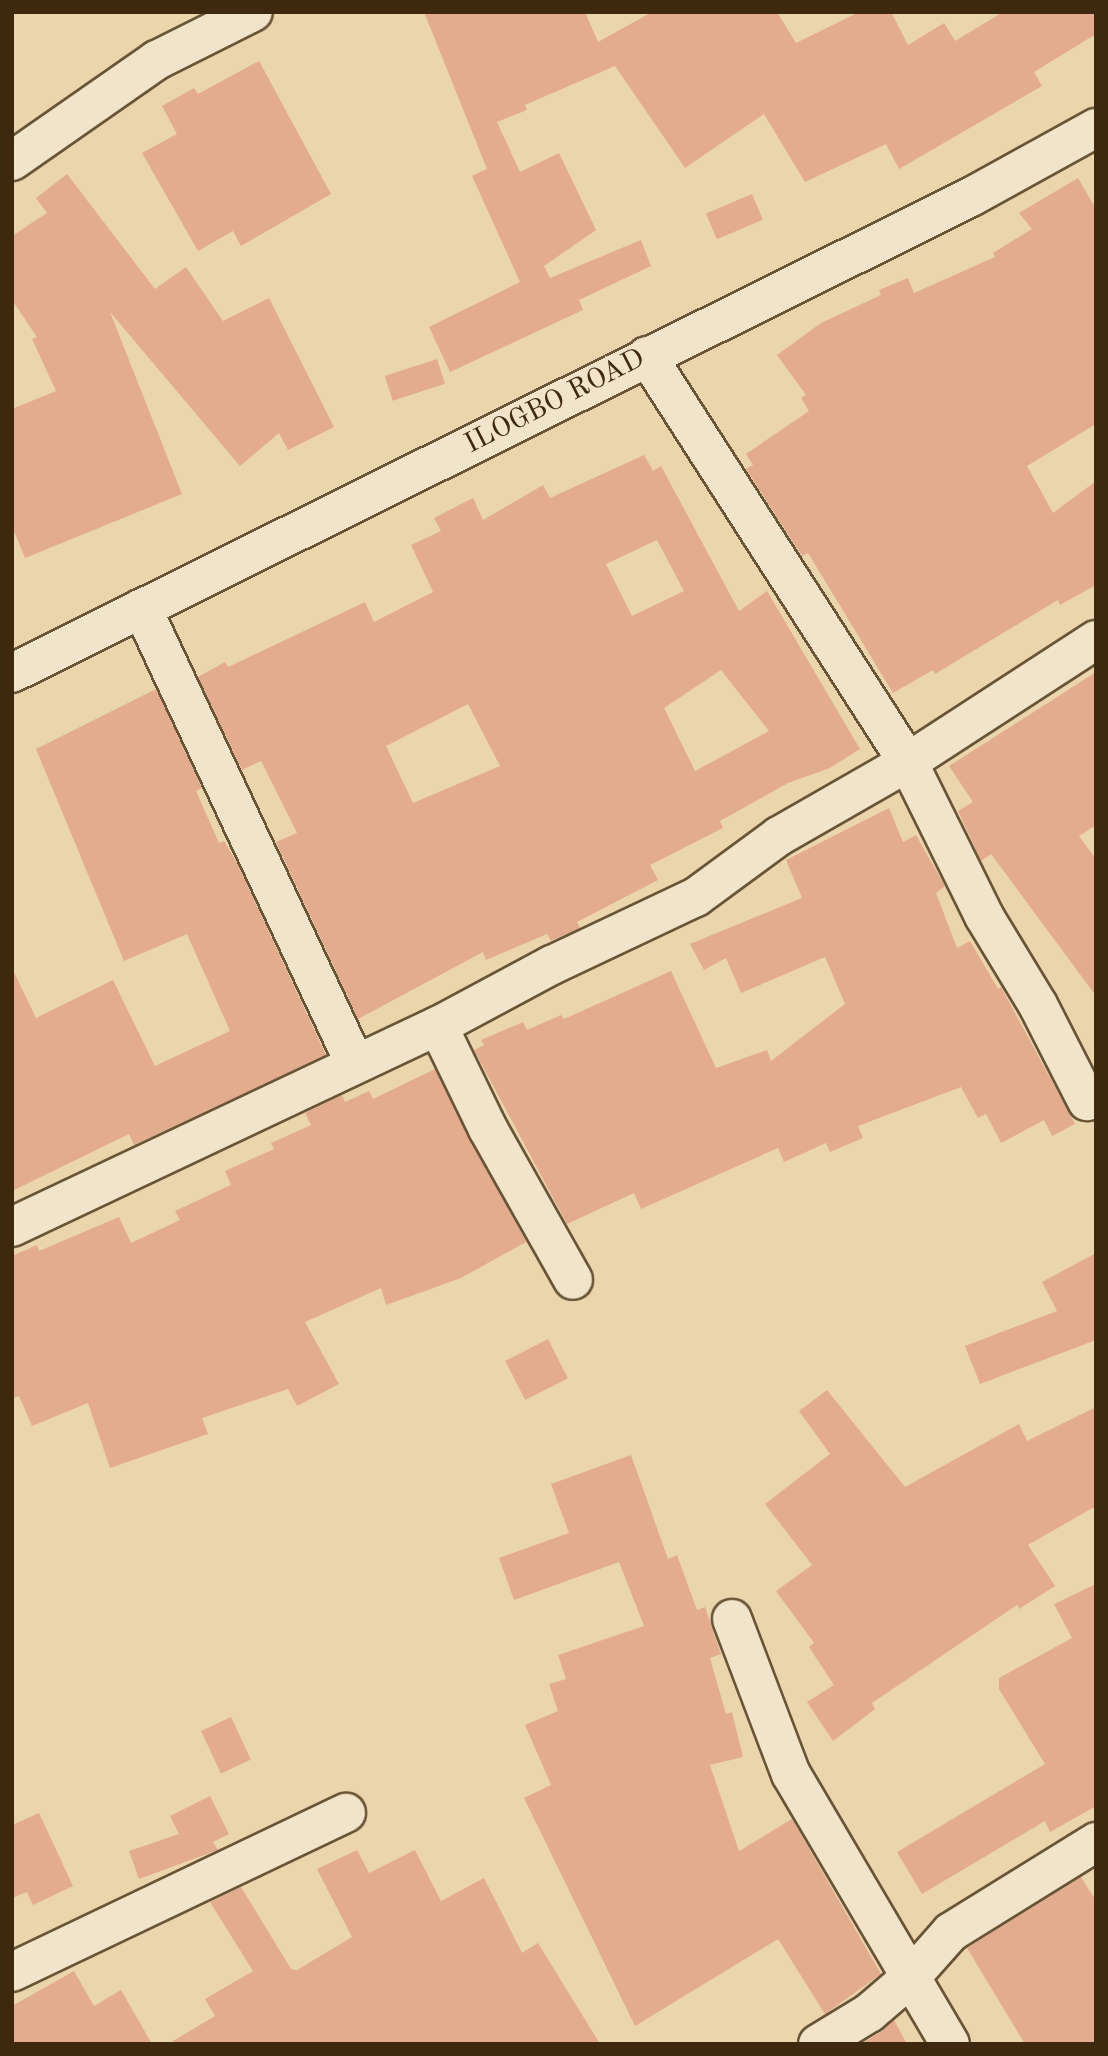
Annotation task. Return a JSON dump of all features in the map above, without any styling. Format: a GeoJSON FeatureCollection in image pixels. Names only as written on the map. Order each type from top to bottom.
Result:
{"type":"FeatureCollection","features":[{"type":"Feature","properties":{"kind":"street"},"geometry":{"type":"LineString","coordinates":[[12,162],[157,60],[253,12]]}},
{"type":"Feature","properties":{"kind":"street","name":"ILOGBO ROAD"},"geometry":{"type":"LineString","coordinates":[[12,673],[971,197],[1096,128]]}},
{"type":"Feature","properties":{"kind":"street"},"geometry":{"type":"LineString","coordinates":[[647,356],[908,762],[984,916],[1038,1005],[1087,1101]]}},
{"type":"Feature","properties":{"kind":"street"},"geometry":{"type":"LineString","coordinates":[[142,608],[355,1065]]}},
{"type":"Feature","properties":{"kind":"street"},"geometry":{"type":"LineString","coordinates":[[12,1227],[438,1026],[552,965],[696,897],[779,836],[908,762],[1096,640]]}},
{"type":"Feature","properties":{"kind":"street"},"geometry":{"type":"LineString","coordinates":[[438,1026],[488,1129],[573,1280]]}},
{"type":"Feature","properties":{"kind":"street"},"geometry":{"type":"LineString","coordinates":[[733,1619],[791,1774],[874,1922],[911,1976],[950,2044]]}},
{"type":"Feature","properties":{"kind":"street"},"geometry":{"type":"LineString","coordinates":[[12,1972],[346,1813]]}},
{"type":"Feature","properties":{"kind":"street"},"geometry":{"type":"LineString","coordinates":[[818,2044],[869,2013],[911,1976],[951,1932],[1096,1842]]}},
{"type":"Feature","properties":{"kind":"building"},"geometry":{"type":"Polygon","coordinates":[[[424,12],[585,12],[598,42],[652,12],[777,12],[796,43],[859,12],[891,12],[908,45],[944,23],[955,41],[1003,12],[1096,12],[1096,34],[1034,72],[1042,86],[899,169],[886,144],[805,182],[764,114],[685,168],[615,66],[525,105],[527,110],[497,122],[520,172],[559,153],[596,230],[544,266],[550,278],[641,240],[651,266],[579,300],[583,310],[450,372],[429,327],[520,282],[472,176],[487,169],[424,12]]]}},
{"type":"Feature","properties":{"kind":"building"},"geometry":{"type":"Polygon","coordinates":[[[259,61],[331,194],[241,246],[233,231],[198,251],[142,153],[177,134],[162,106],[194,88],[198,94],[259,61]]]}},
{"type":"Feature","properties":{"kind":"building"},"geometry":{"type":"Polygon","coordinates":[[[67,174],[155,289],[186,267],[223,321],[269,298],[334,427],[288,450],[279,433],[240,466],[110,312],[182,494],[25,558],[12,526],[12,409],[56,391],[32,339],[37,337],[12,300],[12,236],[47,213],[36,198],[67,174]]]}},
{"type":"Feature","properties":{"kind":"building"},"geometry":{"type":"Polygon","coordinates":[[[1078,178],[1096,209],[1096,424],[1027,466],[1053,513],[1096,481],[1096,585],[1060,605],[1058,600],[935,674],[933,670],[893,693],[808,553],[802,556],[746,469],[753,465],[746,454],[809,411],[801,398],[806,395],[777,355],[821,323],[881,295],[879,290],[908,278],[914,293],[995,257],[993,253],[1032,229],[1019,213],[1078,178]]]}},
{"type":"Feature","properties":{"kind":"building"},"geometry":{"type":"Polygon","coordinates":[[[752,194],[763,220],[717,239],[706,214],[752,194]]]}},
{"type":"Feature","properties":{"kind":"building"},"geometry":{"type":"Polygon","coordinates":[[[437,359],[445,384],[393,401],[385,376],[437,359]]]}},
{"type":"Feature","properties":{"kind":"building"},"geometry":{"type":"Polygon","coordinates":[[[644,455],[653,471],[661,466],[739,611],[767,591],[860,749],[830,768],[788,783],[720,821],[723,828],[650,865],[658,880],[577,922],[580,928],[551,941],[547,934],[486,960],[483,952],[358,1019],[276,842],[297,833],[261,761],[242,770],[198,677],[225,662],[228,667],[365,602],[374,622],[433,592],[411,545],[441,531],[434,518],[473,498],[483,520],[543,485],[550,498],[644,455]],[[657,540],[606,564],[632,616],[684,591],[657,540]],[[721,670],[664,708],[695,771],[769,731],[721,670]],[[468,704],[386,746],[413,803],[500,766],[468,704]]]}},
{"type":"Feature","properties":{"kind":"building"},"geometry":{"type":"Polygon","coordinates":[[[1096,672],[1096,825],[1079,836],[1096,859],[1096,996],[991,854],[981,861],[958,811],[973,802],[949,766],[1096,672]]]}},
{"type":"Feature","properties":{"kind":"building"},"geometry":{"type":"Polygon","coordinates":[[[156,689],[202,788],[196,791],[219,843],[224,841],[236,861],[326,1055],[134,1145],[129,1134],[12,1191],[12,968],[36,1018],[113,980],[155,1066],[230,1031],[187,934],[124,961],[36,749],[156,689]]]}},
{"type":"Feature","properties":{"kind":"building"},"geometry":{"type":"Polygon","coordinates":[[[889,808],[903,842],[916,835],[945,886],[936,893],[957,948],[970,941],[998,989],[1001,987],[1075,1124],[1052,1136],[1044,1120],[1001,1143],[986,1114],[978,1118],[961,1087],[858,1126],[863,1138],[830,1152],[826,1143],[784,1162],[778,1148],[641,1209],[634,1193],[567,1224],[474,1050],[484,1045],[481,1040],[523,1022],[527,1030],[561,1015],[564,1019],[671,971],[716,1068],[767,1050],[771,1061],[845,1004],[825,957],[741,993],[726,958],[704,970],[690,944],[802,898],[786,860],[889,808]]]}},
{"type":"Feature","properties":{"kind":"building"},"geometry":{"type":"Polygon","coordinates":[[[435,1069],[526,1242],[461,1278],[386,1305],[381,1288],[305,1322],[339,1384],[297,1406],[288,1389],[202,1418],[208,1434],[110,1468],[88,1403],[32,1426],[19,1396],[12,1399],[12,1256],[37,1245],[39,1251],[119,1217],[131,1243],[180,1220],[175,1211],[231,1185],[225,1171],[274,1149],[271,1143],[311,1125],[305,1113],[342,1095],[345,1102],[369,1091],[373,1099],[435,1069]]]}},
{"type":"Feature","properties":{"kind":"building"},"geometry":{"type":"Polygon","coordinates":[[[1096,1253],[1096,1340],[980,1384],[965,1346],[1057,1311],[1042,1282],[1096,1253]]]}},
{"type":"Feature","properties":{"kind":"building"},"geometry":{"type":"Polygon","coordinates":[[[548,1339],[568,1378],[525,1400],[505,1361],[548,1339]]]}},
{"type":"Feature","properties":{"kind":"building"},"geometry":{"type":"Polygon","coordinates":[[[827,1390],[905,1487],[1019,1424],[1027,1441],[1096,1407],[1096,1506],[1028,1545],[1055,1586],[1019,1609],[1017,1605],[872,1703],[875,1709],[833,1741],[807,1702],[834,1685],[809,1647],[814,1643],[776,1591],[812,1565],[765,1504],[830,1454],[799,1411],[827,1390]]]}},
{"type":"Feature","properties":{"kind":"building"},"geometry":{"type":"Polygon","coordinates":[[[631,1455],[668,1559],[677,1555],[697,1610],[705,1607],[721,1654],[710,1658],[726,1714],[732,1712],[743,1757],[710,1765],[739,1851],[792,1819],[881,1974],[825,2014],[778,1939],[635,2026],[524,1798],[551,1785],[525,1725],[558,1711],[549,1684],[566,1679],[558,1655],[644,1626],[619,1562],[514,1600],[499,1558],[569,1533],[551,1484],[631,1455]]]}},
{"type":"Feature","properties":{"kind":"building"},"geometry":{"type":"Polygon","coordinates":[[[1096,1584],[1096,1806],[1050,1832],[1045,1821],[922,1894],[897,1852],[1045,1764],[999,1689],[999,1678],[1072,1638],[1054,1604],[1096,1584]]]}},
{"type":"Feature","properties":{"kind":"building"},"geometry":{"type":"Polygon","coordinates":[[[231,1717],[251,1760],[221,1774],[201,1731],[231,1717]]]}},
{"type":"Feature","properties":{"kind":"building"},"geometry":{"type":"Polygon","coordinates":[[[210,1796],[229,1834],[213,1842],[218,1850],[139,1879],[129,1851],[179,1834],[170,1816],[210,1796]]]}},
{"type":"Feature","properties":{"kind":"building"},"geometry":{"type":"Polygon","coordinates":[[[39,1813],[73,1886],[33,1905],[27,1892],[12,1898],[12,1825],[39,1813]]]}},
{"type":"Feature","properties":{"kind":"building"},"geometry":{"type":"Polygon","coordinates":[[[357,1850],[369,1873],[415,1850],[441,1901],[484,1878],[522,1953],[538,1943],[600,2044],[168,2044],[215,2016],[205,1999],[253,1971],[210,1902],[241,1887],[291,1969],[297,1970],[352,1937],[317,1869],[357,1850]]]}},
{"type":"Feature","properties":{"kind":"building"},"geometry":{"type":"Polygon","coordinates":[[[1081,1877],[1096,1901],[1096,2044],[1025,2044],[967,1948],[1081,1877]]]}},
{"type":"Feature","properties":{"kind":"building"},"geometry":{"type":"Polygon","coordinates":[[[74,1971],[94,2006],[121,1990],[152,2044],[12,2044],[12,2006],[74,1971]]]}},
{"type":"Feature","properties":{"kind":"building"},"geometry":{"type":"Polygon","coordinates":[[[894,2020],[907,2044],[861,2044],[881,2032],[894,2020]]]}}]}
